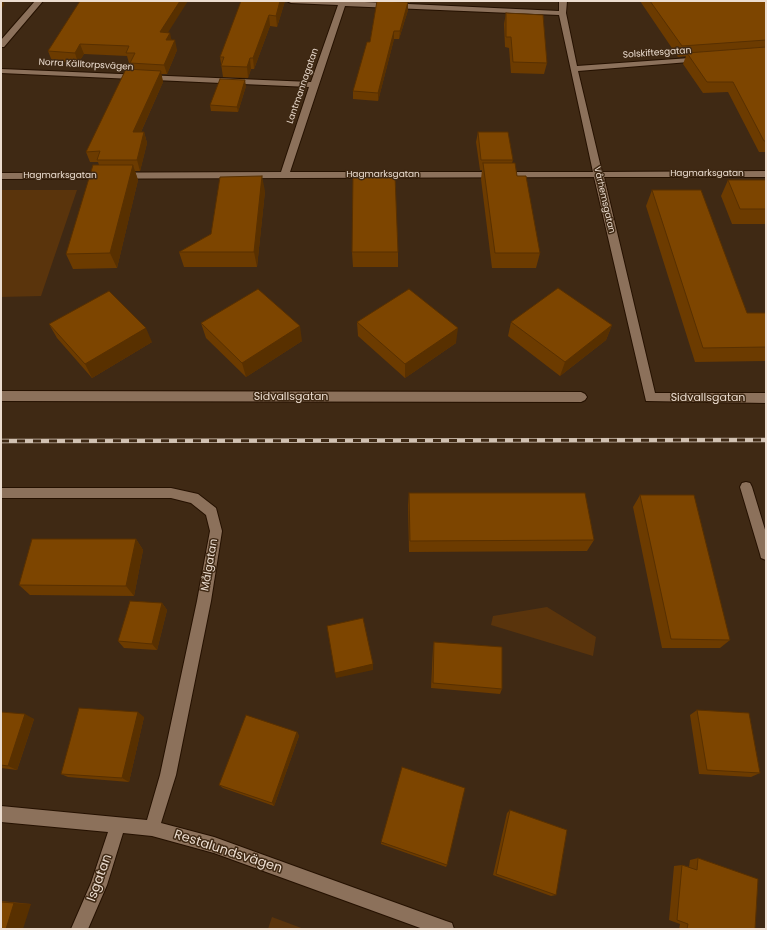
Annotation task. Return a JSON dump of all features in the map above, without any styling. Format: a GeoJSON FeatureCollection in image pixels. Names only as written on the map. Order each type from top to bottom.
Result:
{"type":"FeatureCollection","features":[{"type":"Feature","properties":{"kind":"street"},"geometry":{"type":"LineString","coordinates":[[1,45],[39,1]]}},
{"type":"Feature","properties":{"kind":"street"},"geometry":{"type":"LineString","coordinates":[[291,1],[562,13]]}},
{"type":"Feature","properties":{"kind":"street","name":"Vårhemsgatan"},"geometry":{"type":"LineString","coordinates":[[563,1],[562,13],[574,69],[650,398]]}},
{"type":"Feature","properties":{"kind":"street","name":"Lantmannagatan"},"geometry":{"type":"LineString","coordinates":[[285,175],[289,158],[342,3]]}},
{"type":"Feature","properties":{"kind":"street","name":"Solskiftesgatan"},"geometry":{"type":"LineString","coordinates":[[574,69],[712,58]]}},
{"type":"Feature","properties":{"kind":"street","name":"Norra Källtorpsvägen"},"geometry":{"type":"LineString","coordinates":[[1,71],[314,85]]}},
{"type":"Feature","properties":{"kind":"street","name":"Hagmarksgatan"},"geometry":{"type":"LineString","coordinates":[[1,176],[766,174]]}},
{"type":"Feature","properties":{"kind":"street","name":"Sidvallsgatan"},"geometry":{"type":"LineString","coordinates":[[1,396],[581,397]]}},
{"type":"Feature","properties":{"kind":"street","name":"Sidvallsgatan"},"geometry":{"type":"LineString","coordinates":[[650,398],[766,398]]}},
{"type":"Feature","properties":{"kind":"street"},"geometry":{"type":"LineString","coordinates":[[746,486],[766,554]]}},
{"type":"Feature","properties":{"kind":"street","name":"Målgatan"},"geometry":{"type":"LineString","coordinates":[[1,494],[171,493],[194,498],[212,512],[216,531],[204,601],[168,775],[152,828]]}},
{"type":"Feature","properties":{"kind":"street","name":"Restalundsvägen"},"geometry":{"type":"LineString","coordinates":[[1,814],[152,828],[220,847],[446,929]]}},
{"type":"Feature","properties":{"kind":"street","name":"Isgatan"},"geometry":{"type":"LineString","coordinates":[[79,929],[99,885],[118,825]]}},
{"type":"Feature","properties":{"kind":"shaded area"},"geometry":{"type":"Polygon","coordinates":[[[1,190],[77,190],[41,296],[1,297],[1,190]]]}},
{"type":"Feature","properties":{"kind":"shaded area"},"geometry":{"type":"Polygon","coordinates":[[[547,607],[596,637],[593,656],[491,625],[493,616],[547,607]]]}},
{"type":"Feature","properties":{"kind":"shaded area"},"geometry":{"type":"Polygon","coordinates":[[[272,917],[304,929],[268,929],[272,917]]]}},
{"type":"Feature","properties":{"kind":"building"},"geometry":{"type":"Polygon","coordinates":[[[80,1],[180,1],[160,32],[170,33],[166,40],[175,40],[164,65],[130,63],[135,53],[126,53],[129,46],[80,44],[75,53],[48,51],[80,1]]]}},
{"type":"Feature","properties":{"kind":"building"},"geometry":{"type":"Polygon","coordinates":[[[241,1],[280,1],[276,16],[269,15],[253,58],[250,58],[247,67],[221,66],[224,57],[220,57],[241,1]]]}},
{"type":"Feature","properties":{"kind":"building"},"geometry":{"type":"Polygon","coordinates":[[[377,1],[408,2],[400,31],[394,31],[378,93],[353,91],[367,42],[370,42],[377,1]]]}},
{"type":"Feature","properties":{"kind":"building"},"geometry":{"type":"Polygon","coordinates":[[[650,1],[766,1],[766,40],[682,46],[650,1]]]}},
{"type":"Feature","properties":{"kind":"building"},"geometry":{"type":"Polygon","coordinates":[[[506,13],[543,15],[547,63],[513,62],[511,37],[506,37],[506,13]]]}},
{"type":"Feature","properties":{"kind":"building"},"geometry":{"type":"Polygon","coordinates":[[[766,47],[766,141],[764,141],[733,82],[707,82],[687,53],[766,47]]]}},
{"type":"Feature","properties":{"kind":"building"},"geometry":{"type":"Polygon","coordinates":[[[126,69],[161,71],[133,132],[144,132],[137,160],[97,160],[100,151],[86,152],[126,69]]]}},
{"type":"Feature","properties":{"kind":"building"},"geometry":{"type":"Polygon","coordinates":[[[220,79],[245,80],[237,107],[210,105],[220,79]]]}},
{"type":"Feature","properties":{"kind":"building"},"geometry":{"type":"Polygon","coordinates":[[[478,132],[508,132],[513,160],[481,160],[478,132]]]}},
{"type":"Feature","properties":{"kind":"building"},"geometry":{"type":"Polygon","coordinates":[[[483,163],[515,163],[517,176],[526,176],[540,253],[495,253],[483,163]]]}},
{"type":"Feature","properties":{"kind":"building"},"geometry":{"type":"Polygon","coordinates":[[[93,165],[133,165],[110,253],[66,254],[93,165]]]}},
{"type":"Feature","properties":{"kind":"building"},"geometry":{"type":"Polygon","coordinates":[[[262,176],[254,252],[179,252],[211,234],[220,177],[262,176]]]}},
{"type":"Feature","properties":{"kind":"building"},"geometry":{"type":"Polygon","coordinates":[[[353,176],[395,176],[398,252],[352,252],[353,176]]]}},
{"type":"Feature","properties":{"kind":"building"},"geometry":{"type":"Polygon","coordinates":[[[728,180],[766,180],[766,209],[740,209],[728,180]]]}},
{"type":"Feature","properties":{"kind":"building"},"geometry":{"type":"Polygon","coordinates":[[[652,190],[701,190],[747,313],[766,313],[766,347],[703,348],[652,190]]]}},
{"type":"Feature","properties":{"kind":"building"},"geometry":{"type":"Polygon","coordinates":[[[558,288],[612,325],[565,362],[511,322],[558,288]]]}},
{"type":"Feature","properties":{"kind":"building"},"geometry":{"type":"Polygon","coordinates":[[[258,289],[300,326],[242,363],[201,323],[258,289]]]}},
{"type":"Feature","properties":{"kind":"building"},"geometry":{"type":"Polygon","coordinates":[[[409,289],[458,328],[405,364],[357,322],[409,289]]]}},
{"type":"Feature","properties":{"kind":"building"},"geometry":{"type":"Polygon","coordinates":[[[109,291],[146,328],[85,364],[49,324],[109,291]]]}},
{"type":"Feature","properties":{"kind":"building"},"geometry":{"type":"Polygon","coordinates":[[[409,493],[585,493],[594,540],[410,541],[409,493]]]}},
{"type":"Feature","properties":{"kind":"building"},"geometry":{"type":"Polygon","coordinates":[[[640,495],[694,495],[730,640],[671,639],[640,495]]]}},
{"type":"Feature","properties":{"kind":"building"},"geometry":{"type":"Polygon","coordinates":[[[32,539],[136,539],[126,586],[19,585],[32,539]]]}},
{"type":"Feature","properties":{"kind":"building"},"geometry":{"type":"Polygon","coordinates":[[[130,601],[162,603],[152,644],[118,641],[130,601]]]}},
{"type":"Feature","properties":{"kind":"building"},"geometry":{"type":"Polygon","coordinates":[[[363,618],[373,664],[335,673],[327,626],[363,618]]]}},
{"type":"Feature","properties":{"kind":"building"},"geometry":{"type":"Polygon","coordinates":[[[434,642],[502,647],[502,689],[433,683],[434,642]]]}},
{"type":"Feature","properties":{"kind":"building"},"geometry":{"type":"Polygon","coordinates":[[[79,708],[138,712],[122,778],[61,774],[79,708]]]}},
{"type":"Feature","properties":{"kind":"building"},"geometry":{"type":"Polygon","coordinates":[[[697,710],[749,713],[760,773],[707,770],[697,710]]]}},
{"type":"Feature","properties":{"kind":"building"},"geometry":{"type":"Polygon","coordinates":[[[1,712],[25,714],[8,766],[1,765],[1,712]]]}},
{"type":"Feature","properties":{"kind":"building"},"geometry":{"type":"Polygon","coordinates":[[[246,715],[297,732],[272,803],[219,785],[246,715]]]}},
{"type":"Feature","properties":{"kind":"building"},"geometry":{"type":"Polygon","coordinates":[[[402,767],[465,788],[447,865],[381,842],[402,767]]]}},
{"type":"Feature","properties":{"kind":"building"},"geometry":{"type":"Polygon","coordinates":[[[510,810],[567,830],[556,895],[496,874],[510,810]]]}},
{"type":"Feature","properties":{"kind":"building"},"geometry":{"type":"Polygon","coordinates":[[[698,858],[758,879],[755,929],[687,929],[688,924],[677,920],[682,865],[697,870],[698,858]]]}},
{"type":"Feature","properties":{"kind":"building"},"geometry":{"type":"Polygon","coordinates":[[[1,902],[14,903],[6,929],[1,929],[1,902]]]}},
{"type":"Feature","properties":{"kind":"railway"},"geometry":{"type":"LineString","coordinates":[[1,441],[766,440]]}}]}
